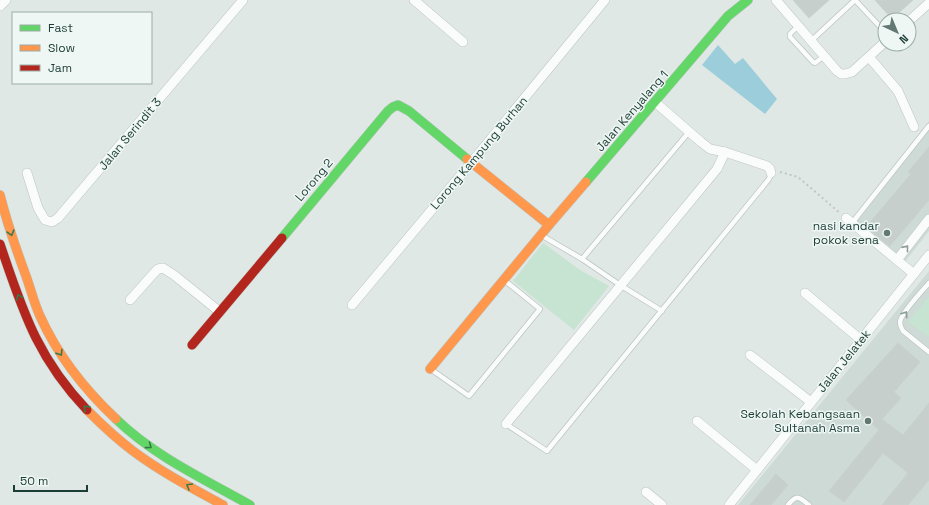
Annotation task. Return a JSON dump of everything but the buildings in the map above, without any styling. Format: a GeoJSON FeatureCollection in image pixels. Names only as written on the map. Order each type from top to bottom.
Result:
{"type":"FeatureCollection","features":[{"type":"Feature","properties":{"kind":"street"},"geometry":{"type":"LineString","coordinates":[[0,6],[6,0]]}},
{"type":"Feature","properties":{"kind":"street","name":"Jalan Serindit 3"},"geometry":{"type":"LineString","coordinates":[[27,173],[38,208],[45,220],[52,222],[58,218],[243,0]]}},
{"type":"Feature","properties":{"kind":"street"},"geometry":{"type":"LineString","coordinates":[[414,0],[463,42]]}},
{"type":"Feature","properties":{"kind":"street","name":"Lorong Kampung Burhan"},"geometry":{"type":"LineString","coordinates":[[352,305],[605,0]]}},
{"type":"Feature","properties":{"kind":"street","name":"Jalan Kenyalang 1"},"geometry":{"type":"LineString","coordinates":[[430,369],[549,225],[728,16],[748,0]]}},
{"type":"Feature","properties":{"kind":"street"},"geometry":{"type":"LineString","coordinates":[[776,0],[841,74],[848,74],[852,72],[877,50]]}},
{"type":"Feature","properties":{"kind":"street"},"geometry":{"type":"LineString","coordinates":[[917,14],[929,3]]}},
{"type":"Feature","properties":{"kind":"street"},"geometry":{"type":"LineString","coordinates":[[869,57],[898,91],[914,127]]}},
{"type":"Feature","properties":{"kind":"street"},"geometry":{"type":"LineString","coordinates":[[655,102],[710,149],[725,152],[767,166],[771,173]]}},
{"type":"Feature","properties":{"kind":"street","name":"Lorong 2"},"geometry":{"type":"LineString","coordinates":[[192,345],[388,111],[393,107],[398,106],[410,111],[471,163]]}},
{"type":"Feature","properties":{"kind":"street"},"geometry":{"type":"LineString","coordinates":[[506,424],[717,169],[725,152]]}},
{"type":"Feature","properties":{"kind":"street"},"geometry":{"type":"LineString","coordinates":[[471,163],[549,225]]}},
{"type":"Feature","properties":{"kind":"street"},"geometry":{"type":"LineString","coordinates":[[0,195],[14,243],[40,316],[59,351],[82,383],[109,413],[139,439],[173,461],[250,505]]}},
{"type":"Feature","properties":{"kind":"street"},"geometry":{"type":"LineString","coordinates":[[897,260],[929,219]]}},
{"type":"Feature","properties":{"kind":"street"},"geometry":{"type":"LineString","coordinates":[[849,220],[914,274]]}},
{"type":"Feature","properties":{"kind":"street"},"geometry":{"type":"LineString","coordinates":[[0,244],[28,321],[48,358],[76,397],[100,422],[131,449],[166,472],[223,505]]}},
{"type":"Feature","properties":{"kind":"street","name":"Jalan Jelatek"},"geometry":{"type":"LineString","coordinates":[[729,505],[929,255]]}},
{"type":"Feature","properties":{"kind":"street"},"geometry":{"type":"LineString","coordinates":[[130,300],[158,269],[163,268],[174,274],[220,312]]}},
{"type":"Feature","properties":{"kind":"street"},"geometry":{"type":"LineString","coordinates":[[805,293],[861,340]]}},
{"type":"Feature","properties":{"kind":"street"},"geometry":{"type":"LineString","coordinates":[[750,355],[811,402]]}},
{"type":"Feature","properties":{"kind":"street"},"geometry":{"type":"LineString","coordinates":[[697,421],[757,470]]}},
{"type":"Feature","properties":{"kind":"street"},"geometry":{"type":"LineString","coordinates":[[646,492],[662,505]]}},
{"type":"Feature","properties":{"kind":"lane"},"geometry":{"type":"LineString","coordinates":[[811,41],[855,0],[877,23]]}},
{"type":"Feature","properties":{"kind":"lane"},"geometry":{"type":"LineString","coordinates":[[798,26],[790,34],[790,37],[813,62],[815,63],[824,56]]}},
{"type":"Feature","properties":{"kind":"lane"},"geometry":{"type":"LineString","coordinates":[[849,220],[929,126]]}},
{"type":"Feature","properties":{"kind":"lane"},"geometry":{"type":"LineString","coordinates":[[582,259],[689,132]]}},
{"type":"Feature","properties":{"kind":"lane"},"geometry":{"type":"LineString","coordinates":[[506,424],[547,451],[764,185],[771,173]]}},
{"type":"Feature","properties":{"kind":"lane"},"geometry":{"type":"LineString","coordinates":[[539,238],[582,259],[662,311]]}},
{"type":"Feature","properties":{"kind":"lane"},"geometry":{"type":"LineString","coordinates":[[430,369],[469,396],[540,309],[504,280]]}},
{"type":"Feature","properties":{"kind":"lane"},"geometry":{"type":"LineString","coordinates":[[929,283],[901,318],[900,328],[929,352]]}},
{"type":"Feature","properties":{"kind":"lane"},"geometry":{"type":"LineString","coordinates":[[788,505],[793,499],[796,498],[799,498],[809,505]]}},
{"type":"Feature","properties":{"kind":"path"},"geometry":{"type":"LineString","coordinates":[[771,173],[782,172],[798,177],[849,220]]}},
{"type":"Feature","properties":{"kind":"shaded area"},"geometry":{"type":"Polygon","coordinates":[[[929,121],[929,231],[900,268],[848,223],[929,121]]]}},
{"type":"Feature","properties":{"kind":"shaded area","name":"Sekolah Kebangsaan Sultanah Asma"},"geometry":{"type":"Polygon","coordinates":[[[929,271],[929,505],[738,505],[875,337],[929,271]]]}},
{"type":"Feature","properties":{"kind":"green space"},"geometry":{"type":"Polygon","coordinates":[[[543,243],[580,270],[609,286],[574,330],[513,281],[543,243]]]}},
{"type":"Feature","properties":{"kind":"green space"},"geometry":{"type":"Polygon","coordinates":[[[929,296],[929,337],[908,322],[929,296]]]}},
{"type":"Feature","properties":{"kind":"water"},"geometry":{"type":"Polygon","coordinates":[[[718,45],[735,64],[743,58],[777,99],[765,114],[702,65],[718,45]]]}},
{"type":"Feature","properties":{"kind":"traffic: fast"},"geometry":{"type":"LineString","coordinates":[[586,182],[728,16],[748,0]]}},
{"type":"Feature","properties":{"kind":"traffic: fast"},"geometry":{"type":"LineString","coordinates":[[282,238],[388,111],[393,107],[398,105],[409,111],[467,159]]}},
{"type":"Feature","properties":{"kind":"traffic: fast"},"geometry":{"type":"LineString","coordinates":[[116,419],[163,456],[250,505]]}},
{"type":"Feature","properties":{"kind":"traffic: slow"},"geometry":{"type":"LineString","coordinates":[[467,159],[549,225]]}},
{"type":"Feature","properties":{"kind":"traffic: slow"},"geometry":{"type":"LineString","coordinates":[[430,369],[586,182]]}},
{"type":"Feature","properties":{"kind":"traffic: slow"},"geometry":{"type":"LineString","coordinates":[[0,195],[34,301],[47,331],[55,345],[83,384],[116,419]]}},
{"type":"Feature","properties":{"kind":"traffic: slow"},"geometry":{"type":"LineString","coordinates":[[87,410],[115,437],[144,459],[177,480],[223,505]]}},
{"type":"Feature","properties":{"kind":"traffic: jam"},"geometry":{"type":"LineString","coordinates":[[192,345],[282,238]]}},
{"type":"Feature","properties":{"kind":"traffic: jam"},"geometry":{"type":"LineString","coordinates":[[0,244],[21,304],[36,338],[59,376],[72,394],[87,410]]}},
{"type":"Feature","properties":{"kind":"place","name":"nasi kandar pokok sena"},"geometry":{"type":"Point","coordinates":[887,233]}},
{"type":"Feature","properties":{"kind":"place","name":"Sekolah Kebangsaan Sultanah Asma"},"geometry":{"type":"Point","coordinates":[868,421]}}]}
